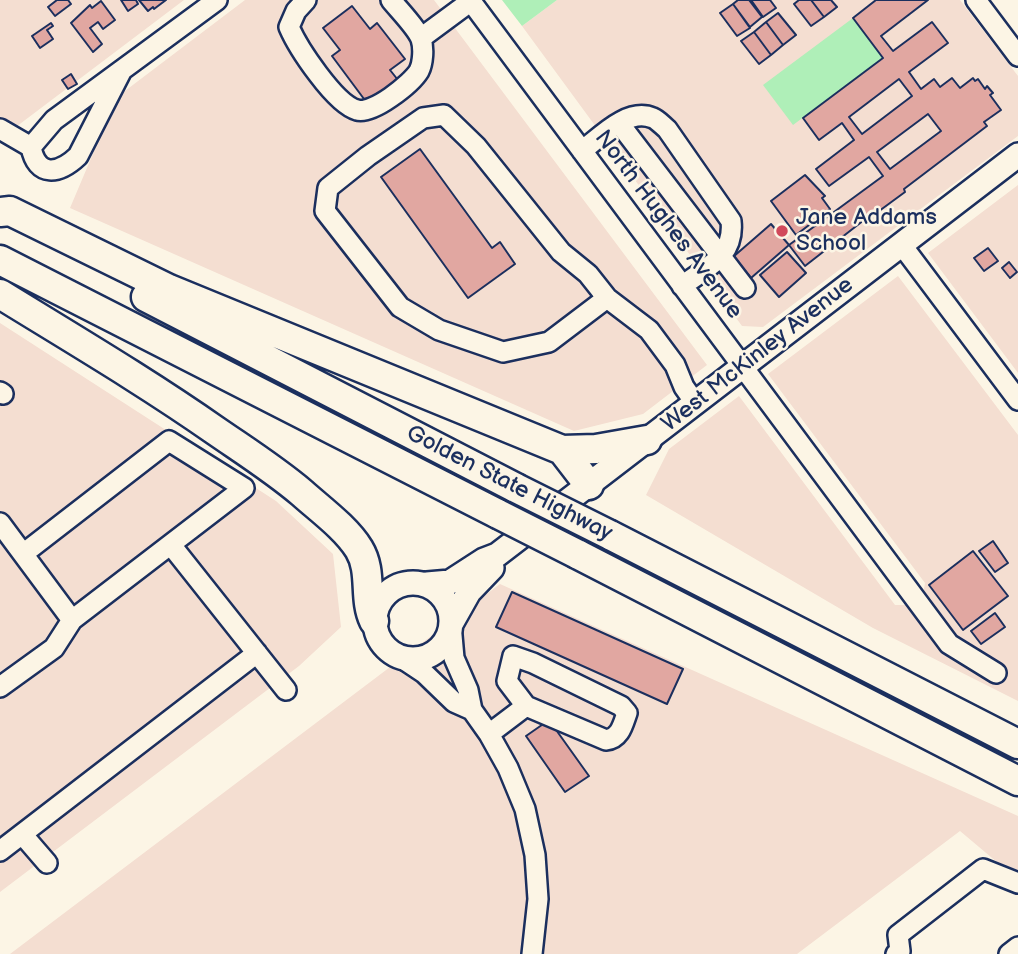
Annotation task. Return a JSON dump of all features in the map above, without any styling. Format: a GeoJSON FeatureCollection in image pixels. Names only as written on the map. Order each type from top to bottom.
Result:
{"type":"FeatureCollection","features":[{"type":"Feature","properties":{"kind":"highway"},"geometry":{"type":"LineString","coordinates":[[0,212],[10,211],[169,289],[562,450],[596,449],[647,440]]}},
{"type":"Feature","properties":{"kind":"highway","name":"Golden State Highway"},"geometry":{"type":"LineString","coordinates":[[0,222],[1018,744]]}},
{"type":"Feature","properties":{"kind":"highway","name":"Golden State Highway"},"geometry":{"type":"LineString","coordinates":[[0,260],[1018,781]]}},
{"type":"Feature","properties":{"kind":"highway"},"geometry":{"type":"LineString","coordinates":[[0,294],[171,399],[250,453],[312,502],[351,538],[363,557],[368,580],[369,611],[374,621]]}},
{"type":"Feature","properties":{"kind":"highway"},"geometry":{"type":"LineString","coordinates":[[562,450],[589,485]]}},
{"type":"Feature","properties":{"kind":"main road","name":"West McKinley Avenue"},"geometry":{"type":"LineString","coordinates":[[374,621],[382,598],[402,583],[450,582],[484,560],[497,555],[1018,155]]}},
{"type":"Feature","properties":{"kind":"main road","name":"West McKinley Avenue"},"geometry":{"type":"LineString","coordinates":[[400,657],[423,658],[442,646],[462,602],[491,568],[497,555]]}},
{"type":"Feature","properties":{"kind":"main road"},"geometry":{"type":"LineString","coordinates":[[427,584],[446,600],[451,624]]}},
{"type":"Feature","properties":{"kind":"main road"},"geometry":{"type":"LineString","coordinates":[[374,621],[381,643],[400,657]]}},
{"type":"Feature","properties":{"kind":"street"},"geometry":{"type":"LineString","coordinates":[[31,147],[54,120],[217,0]]}},
{"type":"Feature","properties":{"kind":"street"},"geometry":{"type":"LineString","coordinates":[[306,0],[296,11],[289,27],[295,41],[340,99],[360,111],[375,108],[407,84],[419,70],[423,54],[421,38],[391,0]]}},
{"type":"Feature","properties":{"kind":"street"},"geometry":{"type":"LineString","coordinates":[[421,38],[470,0]]}},
{"type":"Feature","properties":{"kind":"street","name":"North Hughes Avenue"},"geometry":{"type":"LineString","coordinates":[[470,0],[949,644],[996,673]]}},
{"type":"Feature","properties":{"kind":"street"},"geometry":{"type":"LineString","coordinates":[[976,0],[1018,56]]}},
{"type":"Feature","properties":{"kind":"street"},"geometry":{"type":"LineString","coordinates":[[0,129],[31,147],[36,161],[49,170],[57,171],[67,167],[84,147],[121,72]]}},
{"type":"Feature","properties":{"kind":"street"},"geometry":{"type":"LineString","coordinates":[[607,298],[549,342],[503,352],[439,330],[400,307],[325,211],[328,188],[423,118],[444,115],[475,146],[561,252],[589,274],[607,298],[649,330],[674,365],[696,404]]}},
{"type":"Feature","properties":{"kind":"street"},"geometry":{"type":"LineString","coordinates":[[582,151],[620,123],[639,115],[654,118],[667,129],[731,221],[733,234],[730,246],[720,257],[682,286]]}},
{"type":"Feature","properties":{"kind":"street"},"geometry":{"type":"LineString","coordinates":[[620,123],[746,288]]}},
{"type":"Feature","properties":{"kind":"street"},"geometry":{"type":"LineString","coordinates":[[901,244],[1018,400]]}},
{"type":"Feature","properties":{"kind":"street"},"geometry":{"type":"LineString","coordinates":[[0,687],[54,648],[72,620],[244,488],[169,441],[23,554]]}},
{"type":"Feature","properties":{"kind":"street"},"geometry":{"type":"LineString","coordinates":[[0,523],[72,620]]}},
{"type":"Feature","properties":{"kind":"street"},"geometry":{"type":"LineString","coordinates":[[171,545],[286,690]]}},
{"type":"Feature","properties":{"kind":"street"},"geometry":{"type":"LineString","coordinates":[[451,624],[454,658],[468,690],[471,710]]}},
{"type":"Feature","properties":{"kind":"street"},"geometry":{"type":"LineString","coordinates":[[0,851],[257,653]]}},
{"type":"Feature","properties":{"kind":"street"},"geometry":{"type":"LineString","coordinates":[[513,656],[621,706],[627,713],[618,734],[606,740],[526,706],[507,681],[513,656]]}},
{"type":"Feature","properties":{"kind":"street"},"geometry":{"type":"LineString","coordinates":[[400,657],[424,673],[454,702],[471,710],[489,734],[518,789],[531,834],[537,873],[538,899],[532,954]]}},
{"type":"Feature","properties":{"kind":"street"},"geometry":{"type":"LineString","coordinates":[[489,734],[526,706]]}},
{"type":"Feature","properties":{"kind":"street"},"geometry":{"type":"LineString","coordinates":[[22,834],[47,863]]}},
{"type":"Feature","properties":{"kind":"street"},"geometry":{"type":"LineString","coordinates":[[896,954],[900,951],[898,935],[983,869],[1018,883]]}},
{"type":"Feature","properties":{"kind":"street"},"geometry":{"type":"LineString","coordinates":[[1009,954],[1018,947]]}},
{"type":"Feature","properties":{"kind":"shaded area"},"geometry":{"type":"Polygon","coordinates":[[[0,0],[184,0],[0,139],[0,0]]]}},
{"type":"Feature","properties":{"kind":"shaded area"},"geometry":{"type":"Polygon","coordinates":[[[245,0],[434,0],[707,365],[643,414],[574,431],[70,208],[117,97],[245,0]]]}},
{"type":"Feature","properties":{"kind":"shaded area","name":"Jane Addams School"},"geometry":{"type":"Polygon","coordinates":[[[557,0],[960,0],[1018,76],[1018,136],[763,327],[742,326],[522,26],[557,0]]]}},
{"type":"Feature","properties":{"kind":"shaded area"},"geometry":{"type":"Polygon","coordinates":[[[1018,185],[1018,373],[928,253],[1018,185]]]}},
{"type":"Feature","properties":{"kind":"shaded area"},"geometry":{"type":"Polygon","coordinates":[[[898,276],[1018,435],[1018,701],[873,628],[646,495],[669,449],[739,396],[895,605],[911,605],[923,594],[925,583],[768,374],[898,276]]]}},
{"type":"Feature","properties":{"kind":"shaded area"},"geometry":{"type":"Polygon","coordinates":[[[0,323],[276,501],[333,554],[341,627],[299,666],[0,892],[0,323]]]}},
{"type":"Feature","properties":{"kind":"shaded area"},"geometry":{"type":"Polygon","coordinates":[[[500,584],[1018,816],[1018,870],[998,863],[960,831],[797,954],[10,954],[500,584]]]}},
{"type":"Feature","properties":{"kind":"green space"},"geometry":{"type":"Polygon","coordinates":[[[502,0],[557,0],[522,26],[502,0]]]}},
{"type":"Feature","properties":{"kind":"green space"},"geometry":{"type":"Polygon","coordinates":[[[853,18],[883,58],[793,125],[763,85],[853,18]]]}},
{"type":"Feature","properties":{"kind":"building"},"geometry":{"type":"Polygon","coordinates":[[[57,0],[68,0],[71,4],[55,16],[48,7],[57,0]]]}},
{"type":"Feature","properties":{"kind":"building"},"geometry":{"type":"Polygon","coordinates":[[[121,0],[136,0],[138,4],[128,11],[121,0]]]}},
{"type":"Feature","properties":{"kind":"building"},"geometry":{"type":"Polygon","coordinates":[[[139,0],[166,0],[148,11],[139,0]]]}},
{"type":"Feature","properties":{"kind":"building"},"geometry":{"type":"Polygon","coordinates":[[[738,0],[749,0],[762,17],[750,27],[733,4],[738,0]]]}},
{"type":"Feature","properties":{"kind":"building"},"geometry":{"type":"Polygon","coordinates":[[[751,0],[770,0],[776,8],[763,17],[751,0]]]}},
{"type":"Feature","properties":{"kind":"building"},"geometry":{"type":"Polygon","coordinates":[[[799,0],[811,0],[824,17],[811,26],[794,4],[799,0]]]}},
{"type":"Feature","properties":{"kind":"building"},"geometry":{"type":"Polygon","coordinates":[[[811,0],[831,0],[837,7],[824,17],[811,0]]]}},
{"type":"Feature","properties":{"kind":"building"},"geometry":{"type":"Polygon","coordinates":[[[876,0],[928,0],[881,36],[893,51],[932,22],[948,43],[909,72],[921,89],[934,79],[940,87],[952,78],[960,88],[973,78],[975,81],[978,79],[985,89],[987,86],[993,93],[990,95],[1001,110],[984,122],[987,126],[904,189],[905,192],[873,213],[805,266],[789,245],[883,176],[869,157],[829,186],[816,169],[854,140],[842,123],[819,140],[803,118],[883,58],[853,18],[876,0]],[[899,79],[849,117],[862,134],[912,96],[899,79]],[[928,114],[877,152],[890,169],[941,131],[928,114]]]}},
{"type":"Feature","properties":{"kind":"building"},"geometry":{"type":"Polygon","coordinates":[[[101,1],[115,20],[103,29],[98,22],[90,28],[102,44],[93,52],[71,23],[90,5],[92,8],[101,1]]]}},
{"type":"Feature","properties":{"kind":"building"},"geometry":{"type":"Polygon","coordinates":[[[733,4],[750,28],[737,36],[720,13],[733,4]]]}},
{"type":"Feature","properties":{"kind":"building"},"geometry":{"type":"Polygon","coordinates":[[[352,6],[370,29],[377,23],[405,59],[390,70],[398,80],[367,103],[332,56],[340,50],[323,28],[352,6]]]}},
{"type":"Feature","properties":{"kind":"building"},"geometry":{"type":"Polygon","coordinates":[[[778,13],[796,35],[783,45],[766,22],[778,13]]]}},
{"type":"Feature","properties":{"kind":"building"},"geometry":{"type":"Polygon","coordinates":[[[766,22],[783,45],[771,55],[754,32],[766,22]]]}},
{"type":"Feature","properties":{"kind":"building"},"geometry":{"type":"Polygon","coordinates":[[[51,23],[53,26],[47,30],[53,39],[40,48],[32,36],[51,23]]]}},
{"type":"Feature","properties":{"kind":"building"},"geometry":{"type":"Polygon","coordinates":[[[754,32],[771,55],[759,64],[741,41],[754,32]]]}},
{"type":"Feature","properties":{"kind":"building"},"geometry":{"type":"Polygon","coordinates":[[[71,74],[77,84],[68,89],[62,80],[71,74]]]}},
{"type":"Feature","properties":{"kind":"building"},"geometry":{"type":"Polygon","coordinates":[[[420,149],[492,248],[500,242],[515,264],[468,298],[381,177],[420,149]]]}},
{"type":"Feature","properties":{"kind":"building"},"geometry":{"type":"Polygon","coordinates":[[[805,175],[825,196],[822,198],[830,209],[796,235],[771,201],[805,175]]]}},
{"type":"Feature","properties":{"kind":"building"},"geometry":{"type":"Polygon","coordinates":[[[771,224],[789,245],[751,278],[733,257],[771,224]]]}},
{"type":"Feature","properties":{"kind":"building"},"geometry":{"type":"Polygon","coordinates":[[[988,248],[998,261],[984,271],[974,258],[988,248]]]}},
{"type":"Feature","properties":{"kind":"building"},"geometry":{"type":"Polygon","coordinates":[[[787,252],[806,273],[779,297],[760,275],[787,252]]]}},
{"type":"Feature","properties":{"kind":"building"},"geometry":{"type":"Polygon","coordinates":[[[1009,262],[1017,272],[1010,278],[1002,268],[1009,262]]]}},
{"type":"Feature","properties":{"kind":"building"},"geometry":{"type":"Polygon","coordinates":[[[993,541],[1008,563],[995,572],[979,551],[993,541]]]}},
{"type":"Feature","properties":{"kind":"building"},"geometry":{"type":"Polygon","coordinates":[[[973,551],[1008,596],[963,630],[929,585],[973,551]]]}},
{"type":"Feature","properties":{"kind":"building"},"geometry":{"type":"Polygon","coordinates":[[[512,592],[683,669],[667,704],[496,627],[512,592]]]}},
{"type":"Feature","properties":{"kind":"building"},"geometry":{"type":"Polygon","coordinates":[[[995,613],[1005,627],[981,644],[971,631],[995,613]]]}},
{"type":"Feature","properties":{"kind":"building"},"geometry":{"type":"Polygon","coordinates":[[[549,720],[589,776],[565,792],[526,736],[549,720]]]}},
{"type":"Feature","properties":{"kind":"place","name":"Jane Addams School"},"geometry":{"type":"Point","coordinates":[782,231]}}]}
